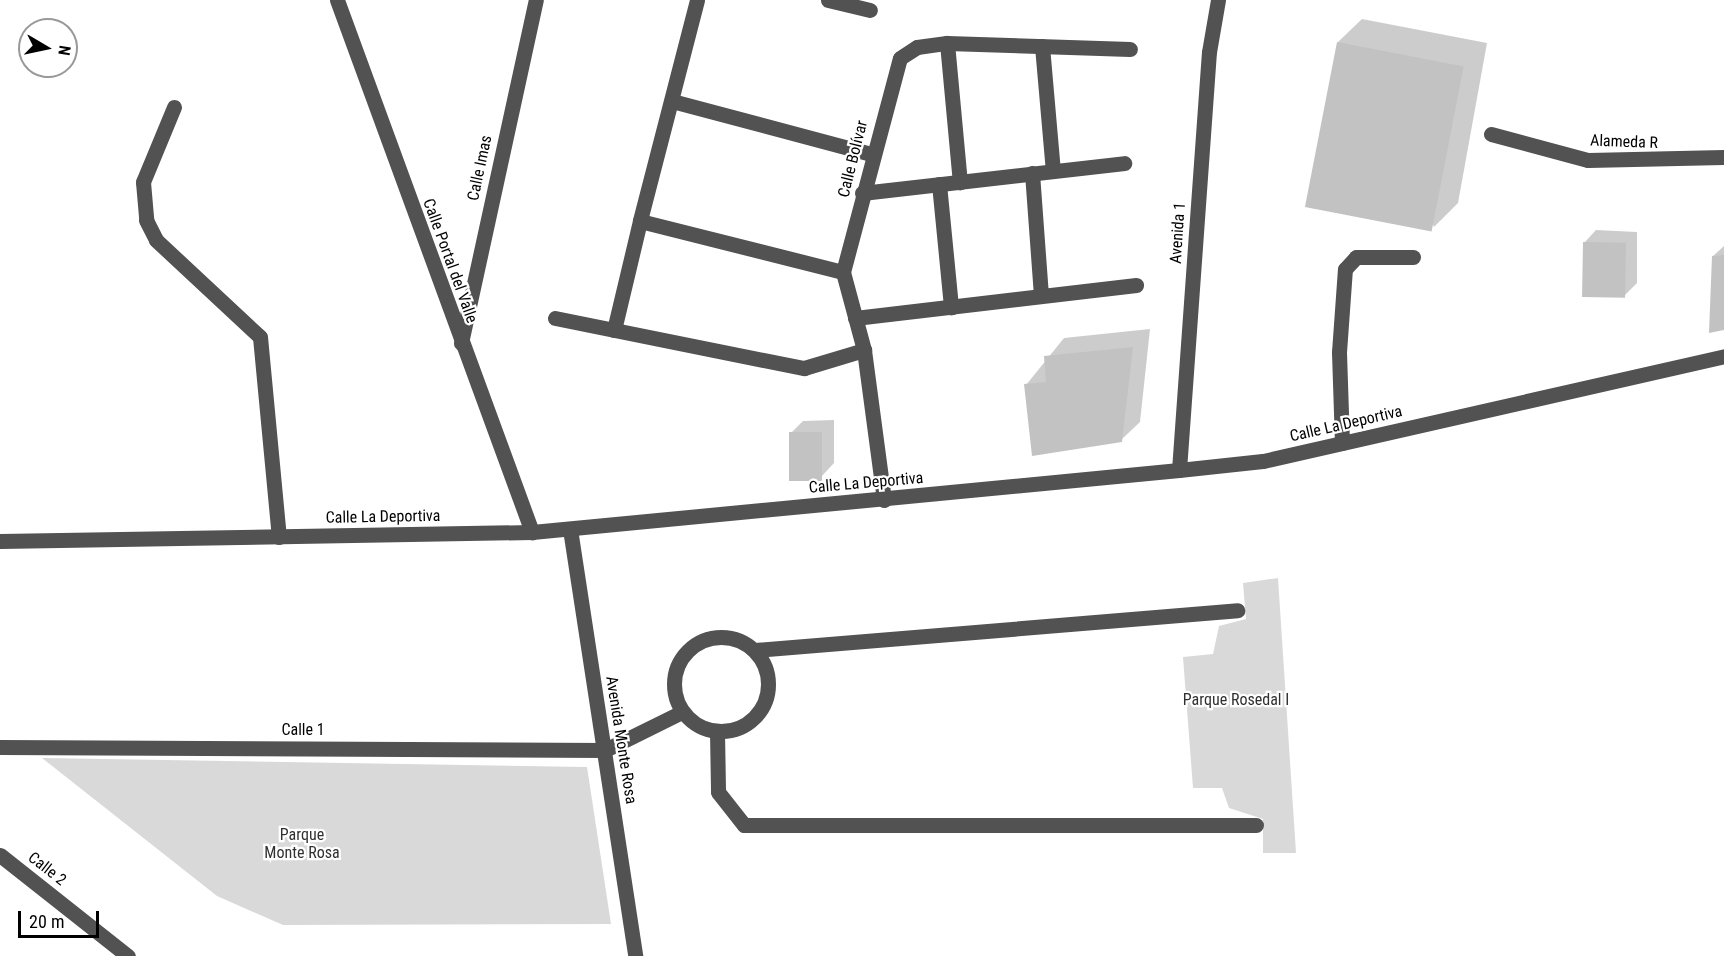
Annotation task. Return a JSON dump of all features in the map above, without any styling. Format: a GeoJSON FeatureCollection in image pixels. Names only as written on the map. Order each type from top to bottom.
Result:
{"type":"FeatureCollection","features":[{"type":"Feature","properties":{"kind":"street","name":"Calle Portal del Valle"},"geometry":{"type":"LineString","coordinates":[[337,0],[460,344],[532,532]]}},
{"type":"Feature","properties":{"kind":"street","name":"Calle Imas"},"geometry":{"type":"LineString","coordinates":[[460,344],[536,0]]}},
{"type":"Feature","properties":{"kind":"street"},"geometry":{"type":"LineString","coordinates":[[614,330],[697,0]]}},
{"type":"Feature","properties":{"kind":"street"},"geometry":{"type":"LineString","coordinates":[[828,0],[870,10]]}},
{"type":"Feature","properties":{"kind":"street","name":"Avenida 1"},"geometry":{"type":"LineString","coordinates":[[1179,470],[1209,52],[1218,0]]}},
{"type":"Feature","properties":{"kind":"street"},"geometry":{"type":"LineString","coordinates":[[947,43],[960,182]]}},
{"type":"Feature","properties":{"kind":"street","name":"Calle Bolívar"},"geometry":{"type":"LineString","coordinates":[[884,500],[864,350],[843,272],[871,154],[900,58],[917,47],[947,43],[1130,49]]}},
{"type":"Feature","properties":{"kind":"street"},"geometry":{"type":"LineString","coordinates":[[1042,46],[1053,171]]}},
{"type":"Feature","properties":{"kind":"street"},"geometry":{"type":"LineString","coordinates":[[672,101],[871,154]]}},
{"type":"Feature","properties":{"kind":"street"},"geometry":{"type":"LineString","coordinates":[[174,107],[143,182],[146,220],[156,240],[260,337],[279,537]]}},
{"type":"Feature","properties":{"kind":"street","name":"Alameda R"},"geometry":{"type":"LineString","coordinates":[[1491,134],[1588,160],[1724,157]]}},
{"type":"Feature","properties":{"kind":"street"},"geometry":{"type":"LineString","coordinates":[[862,193],[1124,163]]}},
{"type":"Feature","properties":{"kind":"street"},"geometry":{"type":"LineString","coordinates":[[1032,173],[1041,296]]}},
{"type":"Feature","properties":{"kind":"street"},"geometry":{"type":"LineString","coordinates":[[939,184],[951,307]]}},
{"type":"Feature","properties":{"kind":"street"},"geometry":{"type":"LineString","coordinates":[[640,221],[843,272]]}},
{"type":"Feature","properties":{"kind":"street"},"geometry":{"type":"LineString","coordinates":[[1342,443],[1339,342],[1345,269],[1356,256],[1413,257]]}},
{"type":"Feature","properties":{"kind":"street"},"geometry":{"type":"LineString","coordinates":[[855,318],[1136,285]]}},
{"type":"Feature","properties":{"kind":"street"},"geometry":{"type":"LineString","coordinates":[[555,318],[804,368],[864,350]]}},
{"type":"Feature","properties":{"kind":"street","name":"Calle La Deportiva"},"geometry":{"type":"LineString","coordinates":[[0,541],[532,532],[884,500],[1263,461],[1724,356]]}},
{"type":"Feature","properties":{"kind":"street","name":"Avenida Monte Rosa"},"geometry":{"type":"LineString","coordinates":[[570,529],[635,956]]}},
{"type":"Feature","properties":{"kind":"street"},"geometry":{"type":"LineString","coordinates":[[755,650],[769,679],[760,711],[733,731],[717,732],[693,724],[682,711],[674,690],[677,668],[696,643],[728,637],[755,650],[1237,610]]}},
{"type":"Feature","properties":{"kind":"street"},"geometry":{"type":"LineString","coordinates":[[605,750],[682,711]]}},
{"type":"Feature","properties":{"kind":"street"},"geometry":{"type":"LineString","coordinates":[[717,732],[718,792],[744,825],[1256,825]]}},
{"type":"Feature","properties":{"kind":"street","name":"Calle 1"},"geometry":{"type":"LineString","coordinates":[[0,747],[605,750]]}},
{"type":"Feature","properties":{"kind":"street","name":"Calle 2"},"geometry":{"type":"LineString","coordinates":[[0,855],[128,956]]}},
{"type":"Feature","properties":{"kind":"green space","name":"Parque Rosedal I"},"geometry":{"type":"Polygon","coordinates":[[[1278,578],[1296,853],[1263,853],[1263,819],[1229,808],[1222,788],[1193,788],[1183,657],[1213,654],[1219,626],[1246,619],[1243,583],[1278,578]]]}},
{"type":"Feature","properties":{"kind":"green space","name":"Parque Monte Rosa"},"geometry":{"type":"Polygon","coordinates":[[[42,758],[587,767],[611,924],[283,925],[217,896],[42,758]]]}},
{"type":"Feature","properties":{"kind":"building"},"geometry":{"type":"Polygon","coordinates":[[[1337,42],[1464,67],[1432,232],[1305,207],[1337,42]]]}},
{"type":"Feature","properties":{"kind":"building"},"geometry":{"type":"Polygon","coordinates":[[[1583,242],[1626,243],[1625,298],[1582,297],[1583,242]]]}},
{"type":"Feature","properties":{"kind":"building"},"geometry":{"type":"Polygon","coordinates":[[[1724,255],[1724,330],[1709,333],[1712,256],[1724,255]]]}},
{"type":"Feature","properties":{"kind":"building"},"geometry":{"type":"Polygon","coordinates":[[[1133,347],[1122,442],[1032,456],[1024,384],[1046,382],[1044,356],[1133,347]]]}},
{"type":"Feature","properties":{"kind":"building"},"geometry":{"type":"Polygon","coordinates":[[[789,432],[822,432],[822,481],[789,481],[789,432]]]}}]}
